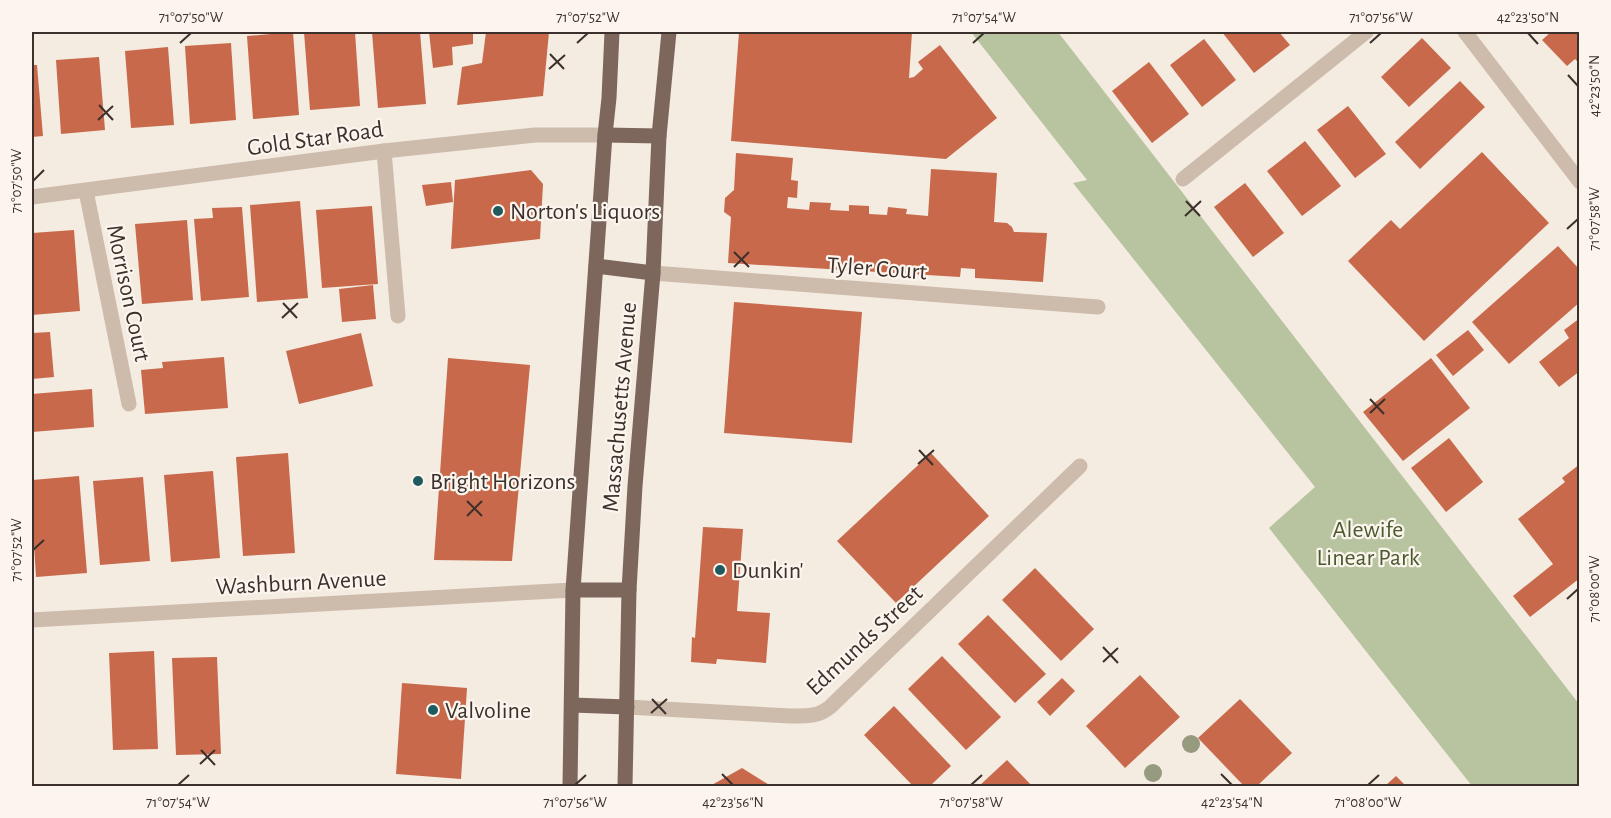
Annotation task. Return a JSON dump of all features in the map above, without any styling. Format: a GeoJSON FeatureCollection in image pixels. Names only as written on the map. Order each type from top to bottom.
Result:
{"type":"FeatureCollection","features":[{"type":"Feature","properties":{"kind":"main road","name":"Massachusetts Avenue"},"geometry":{"type":"LineString","coordinates":[[570,786],[573,590],[612,32]]}},
{"type":"Feature","properties":{"kind":"main road","name":"Massachusetts Avenue"},"geometry":{"type":"LineString","coordinates":[[625,786],[629,590],[635,486],[653,273],[659,136],[669,32]]}},
{"type":"Feature","properties":{"kind":"main road"},"geometry":{"type":"LineString","coordinates":[[605,135],[659,136]]}},
{"type":"Feature","properties":{"kind":"main road"},"geometry":{"type":"LineString","coordinates":[[596,266],[653,273]]}},
{"type":"Feature","properties":{"kind":"main road"},"geometry":{"type":"LineString","coordinates":[[573,590],[629,590]]}},
{"type":"Feature","properties":{"kind":"main road"},"geometry":{"type":"LineString","coordinates":[[572,705],[627,707]]}},
{"type":"Feature","properties":{"kind":"street"},"geometry":{"type":"LineString","coordinates":[[1183,179],[1366,32]]}},
{"type":"Feature","properties":{"kind":"street"},"geometry":{"type":"LineString","coordinates":[[1464,32],[1580,182]]}},
{"type":"Feature","properties":{"kind":"street","name":"Gold Star Road"},"geometry":{"type":"LineString","coordinates":[[32,197],[384,151],[534,135],[605,135]]}},
{"type":"Feature","properties":{"kind":"street"},"geometry":{"type":"LineString","coordinates":[[384,151],[398,316]]}},
{"type":"Feature","properties":{"kind":"street","name":"Morrison Court"},"geometry":{"type":"LineString","coordinates":[[86,191],[129,404]]}},
{"type":"Feature","properties":{"kind":"street","name":"Tyler Court"},"geometry":{"type":"LineString","coordinates":[[653,273],[1098,307]]}},
{"type":"Feature","properties":{"kind":"street","name":"Edmunds Street"},"geometry":{"type":"LineString","coordinates":[[627,707],[808,717],[820,713],[830,706],[1080,466]]}},
{"type":"Feature","properties":{"kind":"street","name":"Washburn Avenue"},"geometry":{"type":"LineString","coordinates":[[32,620],[573,590]]}},
{"type":"Feature","properties":{"kind":"green space","name":"Alewife Linear Park"},"geometry":{"type":"Polygon","coordinates":[[[971,32],[1058,32],[1579,704],[1579,786],[1472,786],[1269,528],[1315,487],[1073,183],[1087,180],[971,32]]]}},
{"type":"Feature","properties":{"kind":"building"},"geometry":{"type":"Polygon","coordinates":[[[293,32],[299,115],[253,119],[247,36],[293,32]]]}},
{"type":"Feature","properties":{"kind":"building"},"geometry":{"type":"Polygon","coordinates":[[[304,32],[355,32],[360,106],[310,110],[304,32]]]}},
{"type":"Feature","properties":{"kind":"building"},"geometry":{"type":"Polygon","coordinates":[[[372,32],[420,32],[426,104],[378,108],[372,32]]]}},
{"type":"Feature","properties":{"kind":"building"},"geometry":{"type":"Polygon","coordinates":[[[429,32],[473,32],[473,44],[452,47],[453,65],[433,68],[429,32]]]}},
{"type":"Feature","properties":{"kind":"building"},"geometry":{"type":"Polygon","coordinates":[[[486,32],[549,32],[543,96],[457,105],[462,67],[482,63],[486,32]]]}},
{"type":"Feature","properties":{"kind":"building"},"geometry":{"type":"Polygon","coordinates":[[[739,32],[912,32],[909,78],[914,77],[923,69],[918,62],[940,45],[997,118],[946,159],[731,141],[739,32]]]}},
{"type":"Feature","properties":{"kind":"building"},"geometry":{"type":"Polygon","coordinates":[[[1222,32],[1279,32],[1290,45],[1254,73],[1222,32]]]}},
{"type":"Feature","properties":{"kind":"building"},"geometry":{"type":"Polygon","coordinates":[[[1551,32],[1580,32],[1580,64],[1575,59],[1567,66],[1542,40],[1551,32]]]}},
{"type":"Feature","properties":{"kind":"building"},"geometry":{"type":"Polygon","coordinates":[[[1422,38],[1451,68],[1409,107],[1381,77],[1422,38]]]}},
{"type":"Feature","properties":{"kind":"building"},"geometry":{"type":"Polygon","coordinates":[[[1204,39],[1236,80],[1202,107],[1170,65],[1204,39]]]}},
{"type":"Feature","properties":{"kind":"building"},"geometry":{"type":"Polygon","coordinates":[[[231,43],[236,120],[190,124],[185,46],[231,43]]]}},
{"type":"Feature","properties":{"kind":"building"},"geometry":{"type":"Polygon","coordinates":[[[168,47],[174,125],[131,128],[125,51],[168,47]]]}},
{"type":"Feature","properties":{"kind":"building"},"geometry":{"type":"Polygon","coordinates":[[[99,57],[105,130],[61,134],[56,60],[99,57]]]}},
{"type":"Feature","properties":{"kind":"building"},"geometry":{"type":"Polygon","coordinates":[[[1149,62],[1189,114],[1152,143],[1112,91],[1149,62]]]}},
{"type":"Feature","properties":{"kind":"building"},"geometry":{"type":"Polygon","coordinates":[[[32,65],[37,65],[43,136],[32,137],[32,65]]]}},
{"type":"Feature","properties":{"kind":"building"},"geometry":{"type":"Polygon","coordinates":[[[1460,81],[1485,107],[1420,169],[1395,142],[1460,81]]]}},
{"type":"Feature","properties":{"kind":"building"},"geometry":{"type":"Polygon","coordinates":[[[1348,106],[1386,154],[1355,178],[1317,130],[1348,106]]]}},
{"type":"Feature","properties":{"kind":"building"},"geometry":{"type":"Polygon","coordinates":[[[1305,141],[1341,186],[1302,216],[1267,171],[1305,141]]]}},
{"type":"Feature","properties":{"kind":"building"},"geometry":{"type":"Polygon","coordinates":[[[1482,152],[1549,223],[1424,341],[1348,261],[1391,220],[1400,229],[1482,152]]]}},
{"type":"Feature","properties":{"kind":"building"},"geometry":{"type":"Polygon","coordinates":[[[736,153],[793,158],[791,180],[798,181],[797,198],[788,197],[787,208],[809,210],[810,202],[831,203],[830,210],[849,211],[849,205],[869,206],[869,214],[887,215],[888,207],[907,209],[906,214],[928,216],[931,169],[997,173],[994,222],[1007,223],[1014,232],[1047,233],[1043,282],[975,278],[975,269],[961,268],[960,277],[728,263],[731,217],[724,212],[725,198],[734,190],[736,153]]]}},
{"type":"Feature","properties":{"kind":"building","name":"Norton's Liquors"},"geometry":{"type":"Polygon","coordinates":[[[531,170],[543,184],[540,239],[451,249],[455,180],[531,170]]]}},
{"type":"Feature","properties":{"kind":"building"},"geometry":{"type":"Polygon","coordinates":[[[451,182],[453,202],[426,206],[422,185],[451,182]]]}},
{"type":"Feature","properties":{"kind":"building"},"geometry":{"type":"Polygon","coordinates":[[[1245,183],[1284,233],[1253,257],[1214,207],[1245,183]]]}},
{"type":"Feature","properties":{"kind":"building"},"geometry":{"type":"Polygon","coordinates":[[[300,201],[308,298],[257,302],[250,205],[300,201]]]}},
{"type":"Feature","properties":{"kind":"building"},"geometry":{"type":"Polygon","coordinates":[[[372,206],[378,284],[322,288],[316,210],[372,206]]]}},
{"type":"Feature","properties":{"kind":"building"},"geometry":{"type":"Polygon","coordinates":[[[242,207],[249,297],[201,301],[194,219],[213,218],[212,208],[242,207]]]}},
{"type":"Feature","properties":{"kind":"building"},"geometry":{"type":"Polygon","coordinates":[[[187,220],[193,300],[142,304],[135,224],[187,220]]]}},
{"type":"Feature","properties":{"kind":"building"},"geometry":{"type":"Polygon","coordinates":[[[74,230],[80,311],[32,315],[32,233],[74,230]]]}},
{"type":"Feature","properties":{"kind":"building"},"geometry":{"type":"Polygon","coordinates":[[[1558,246],[1580,270],[1580,302],[1509,364],[1472,322],[1558,246]]]}},
{"type":"Feature","properties":{"kind":"building"},"geometry":{"type":"Polygon","coordinates":[[[373,285],[376,319],[342,322],[339,289],[373,285]]]}},
{"type":"Feature","properties":{"kind":"building"},"geometry":{"type":"Polygon","coordinates":[[[734,302],[862,312],[852,443],[724,433],[734,302]]]}},
{"type":"Feature","properties":{"kind":"building"},"geometry":{"type":"Polygon","coordinates":[[[1580,318],[1580,371],[1559,387],[1539,362],[1569,338],[1564,330],[1580,318]]]}},
{"type":"Feature","properties":{"kind":"building"},"geometry":{"type":"Polygon","coordinates":[[[1468,330],[1484,350],[1453,376],[1436,355],[1468,330]]]}},
{"type":"Feature","properties":{"kind":"building"},"geometry":{"type":"Polygon","coordinates":[[[50,332],[54,377],[32,379],[32,333],[50,332]]]}},
{"type":"Feature","properties":{"kind":"building"},"geometry":{"type":"Polygon","coordinates":[[[361,333],[373,386],[299,404],[286,351],[361,333]]]}},
{"type":"Feature","properties":{"kind":"building"},"geometry":{"type":"Polygon","coordinates":[[[224,357],[228,408],[145,414],[141,370],[163,368],[162,362],[224,357]]]}},
{"type":"Feature","properties":{"kind":"building"},"geometry":{"type":"Polygon","coordinates":[[[448,358],[530,365],[512,561],[434,560],[448,358]]]}},
{"type":"Feature","properties":{"kind":"building"},"geometry":{"type":"Polygon","coordinates":[[[1431,358],[1470,408],[1403,461],[1363,412],[1431,358]]]}},
{"type":"Feature","properties":{"kind":"building"},"geometry":{"type":"Polygon","coordinates":[[[92,389],[94,427],[32,432],[32,394],[92,389]]]}},
{"type":"Feature","properties":{"kind":"building"},"geometry":{"type":"Polygon","coordinates":[[[1449,438],[1483,482],[1446,512],[1411,468],[1449,438]]]}},
{"type":"Feature","properties":{"kind":"building"},"geometry":{"type":"Polygon","coordinates":[[[288,453],[295,553],[243,556],[236,457],[288,453]]]}},
{"type":"Feature","properties":{"kind":"building"},"geometry":{"type":"Polygon","coordinates":[[[931,453],[989,516],[896,603],[837,541],[931,453]]]}},
{"type":"Feature","properties":{"kind":"building"},"geometry":{"type":"Polygon","coordinates":[[[1580,464],[1580,578],[1530,617],[1513,596],[1553,564],[1518,519],[1565,482],[1562,478],[1580,464]]]}},
{"type":"Feature","properties":{"kind":"building"},"geometry":{"type":"Polygon","coordinates":[[[213,471],[220,558],[171,562],[164,475],[213,471]]]}},
{"type":"Feature","properties":{"kind":"building"},"geometry":{"type":"Polygon","coordinates":[[[79,476],[87,573],[36,577],[32,480],[79,476]]]}},
{"type":"Feature","properties":{"kind":"building"},"geometry":{"type":"Polygon","coordinates":[[[143,477],[150,561],[100,565],[93,481],[143,477]]]}},
{"type":"Feature","properties":{"kind":"building","name":"Dunkin'"},"geometry":{"type":"Polygon","coordinates":[[[703,527],[743,529],[737,611],[770,613],[766,663],[717,659],[716,664],[691,662],[692,637],[695,638],[703,527]]]}},
{"type":"Feature","properties":{"kind":"building"},"geometry":{"type":"Polygon","coordinates":[[[1035,568],[1094,629],[1061,661],[1002,600],[1035,568]]]}},
{"type":"Feature","properties":{"kind":"building"},"geometry":{"type":"Polygon","coordinates":[[[988,615],[1046,674],[1015,703],[958,644],[988,615]]]}},
{"type":"Feature","properties":{"kind":"building"},"geometry":{"type":"Polygon","coordinates":[[[154,651],[158,749],[113,750],[109,653],[154,651]]]}},
{"type":"Feature","properties":{"kind":"building"},"geometry":{"type":"Polygon","coordinates":[[[942,656],[1001,717],[966,750],[908,689],[942,656]]]}},
{"type":"Feature","properties":{"kind":"building"},"geometry":{"type":"Polygon","coordinates":[[[217,657],[221,754],[176,755],[172,658],[217,657]]]}},
{"type":"Feature","properties":{"kind":"building"},"geometry":{"type":"Polygon","coordinates":[[[1140,675],[1180,717],[1125,768],[1086,726],[1140,675]]]}},
{"type":"Feature","properties":{"kind":"building"},"geometry":{"type":"Polygon","coordinates":[[[1062,678],[1075,691],[1050,716],[1037,702],[1062,678]]]}},
{"type":"Feature","properties":{"kind":"building","name":"Valvoline"},"geometry":{"type":"Polygon","coordinates":[[[402,683],[467,688],[461,779],[396,774],[402,683]]]}},
{"type":"Feature","properties":{"kind":"building"},"geometry":{"type":"Polygon","coordinates":[[[1240,699],[1292,753],[1257,786],[1244,786],[1198,738],[1240,699]]]}},
{"type":"Feature","properties":{"kind":"building"},"geometry":{"type":"Polygon","coordinates":[[[894,706],[951,766],[930,786],[913,786],[864,735],[894,706]]]}},
{"type":"Feature","properties":{"kind":"building"},"geometry":{"type":"Polygon","coordinates":[[[1007,760],[1032,786],[979,786],[1007,760]]]}},
{"type":"Feature","properties":{"kind":"building"},"geometry":{"type":"Polygon","coordinates":[[[742,768],[771,786],[710,786],[742,768]]]}},
{"type":"Feature","properties":{"kind":"building"},"geometry":{"type":"Polygon","coordinates":[[[1396,776],[1406,786],[1385,786],[1396,776]]]}},
{"type":"Feature","properties":{"kind":"place","name":"Norton's Liquors"},"geometry":{"type":"Point","coordinates":[498,211]}},
{"type":"Feature","properties":{"kind":"place","name":"Bright Horizons"},"geometry":{"type":"Point","coordinates":[418,481]}},
{"type":"Feature","properties":{"kind":"place","name":"Dunkin'"},"geometry":{"type":"Point","coordinates":[720,570]}},
{"type":"Feature","properties":{"kind":"place","name":"Valvoline"},"geometry":{"type":"Point","coordinates":[433,710]}}]}
